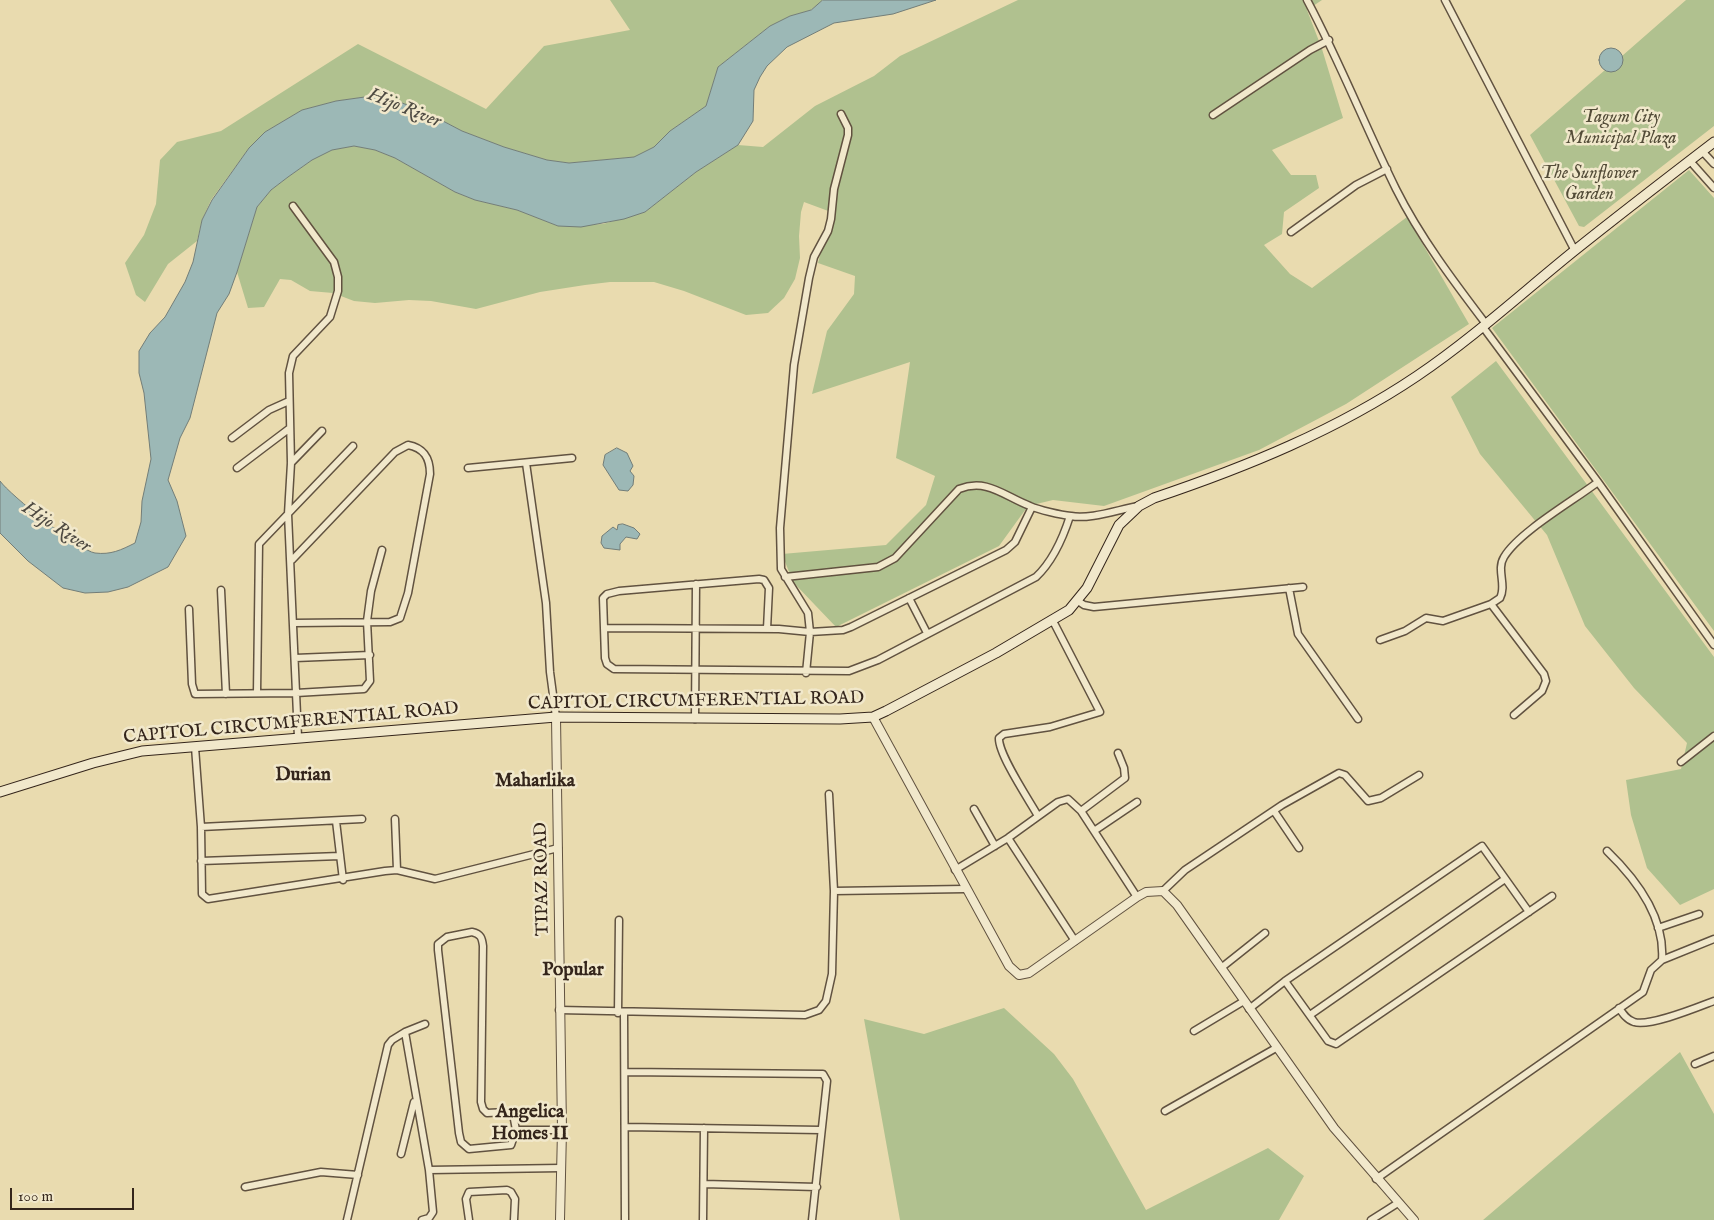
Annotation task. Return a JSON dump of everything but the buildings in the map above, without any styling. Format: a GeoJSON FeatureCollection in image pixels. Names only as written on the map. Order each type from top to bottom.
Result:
{"type":"FeatureCollection","features":[{"type":"Feature","properties":{"kind":"main road","name":"CAPITOL CIRCUMFERENTIAL ROAD"},"geometry":{"type":"LineString","coordinates":[[0,792],[142,751],[298,737],[556,717],[840,719],[873,716],[996,653],[1053,621],[1078,601],[1119,526],[1139,506],[1154,498],[1262,459],[1361,410],[1417,376],[1484,326],[1575,251],[1714,142]]}},
{"type":"Feature","properties":{"kind":"street"},"geometry":{"type":"LineString","coordinates":[[1307,0],[1329,40],[1387,168],[1424,236],[1484,326],[1714,645]]}},
{"type":"Feature","properties":{"kind":"street"},"geometry":{"type":"LineString","coordinates":[[1445,0],[1575,251]]}},
{"type":"Feature","properties":{"kind":"street"},"geometry":{"type":"LineString","coordinates":[[1213,116],[1310,50],[1329,40]]}},
{"type":"Feature","properties":{"kind":"street"},"geometry":{"type":"LineString","coordinates":[[806,673],[810,632],[808,613],[785,577],[779,561],[780,528],[794,365],[809,278],[814,257],[828,231],[836,180],[848,135],[848,128],[841,114]]}},
{"type":"Feature","properties":{"kind":"street"},"geometry":{"type":"LineString","coordinates":[[1702,151],[1714,164]]}},
{"type":"Feature","properties":{"kind":"street"},"geometry":{"type":"LineString","coordinates":[[1690,161],[1714,188]]}},
{"type":"Feature","properties":{"kind":"street"},"geometry":{"type":"LineString","coordinates":[[1291,232],[1356,185],[1387,168]]}},
{"type":"Feature","properties":{"kind":"street"},"geometry":{"type":"LineString","coordinates":[[293,206],[334,262],[338,277],[338,292],[330,317],[296,352],[290,364],[291,463],[288,514],[292,560],[298,737]]}},
{"type":"Feature","properties":{"kind":"street"},"geometry":{"type":"LineString","coordinates":[[232,438],[269,410],[289,401]]}},
{"type":"Feature","properties":{"kind":"street"},"geometry":{"type":"LineString","coordinates":[[237,468],[290,428]]}},
{"type":"Feature","properties":{"kind":"street"},"geometry":{"type":"LineString","coordinates":[[291,463],[322,431]]}},
{"type":"Feature","properties":{"kind":"street"},"geometry":{"type":"LineString","coordinates":[[292,560],[389,457],[408,445],[422,450],[428,458],[430,474],[402,614],[396,621],[390,622],[294,623]]}},
{"type":"Feature","properties":{"kind":"street"},"geometry":{"type":"LineString","coordinates":[[257,694],[258,544],[353,446]]}},
{"type":"Feature","properties":{"kind":"street"},"geometry":{"type":"LineString","coordinates":[[468,468],[572,458]]}},
{"type":"Feature","properties":{"kind":"street"},"geometry":{"type":"LineString","coordinates":[[526,463],[546,603],[550,672],[556,717]]}},
{"type":"Feature","properties":{"kind":"street"},"geometry":{"type":"LineString","coordinates":[[1380,640],[1405,631],[1426,618],[1443,621],[1491,604],[1502,594],[1500,566],[1510,549],[1598,482]]}},
{"type":"Feature","properties":{"kind":"street"},"geometry":{"type":"LineString","coordinates":[[785,577],[878,567],[896,558],[959,488],[971,484],[984,485],[1032,507],[1070,516],[1083,516],[1139,506]]}},
{"type":"Feature","properties":{"kind":"street"},"geometry":{"type":"LineString","coordinates":[[605,628],[767,629],[810,632],[842,630],[1012,546],[1032,507]]}},
{"type":"Feature","properties":{"kind":"street"},"geometry":{"type":"LineString","coordinates":[[767,629],[769,588],[764,580],[696,584],[607,594],[603,602],[605,658],[610,668],[806,673],[860,669],[1036,577],[1046,568],[1054,554],[1065,532],[1070,516]]}},
{"type":"Feature","properties":{"kind":"street"},"geometry":{"type":"LineString","coordinates":[[189,609],[192,690],[199,695],[296,693],[364,689],[370,681],[367,621],[374,577],[382,550]]}},
{"type":"Feature","properties":{"kind":"street"},"geometry":{"type":"LineString","coordinates":[[695,719],[696,584]]}},
{"type":"Feature","properties":{"kind":"street"},"geometry":{"type":"LineString","coordinates":[[1078,601],[1084,605],[1094,607],[1303,587]]}},
{"type":"Feature","properties":{"kind":"street"},"geometry":{"type":"LineString","coordinates":[[1289,588],[1298,634],[1358,719]]}},
{"type":"Feature","properties":{"kind":"street"},"geometry":{"type":"LineString","coordinates":[[221,590],[226,694]]}},
{"type":"Feature","properties":{"kind":"street"},"geometry":{"type":"LineString","coordinates":[[909,598],[926,633]]}},
{"type":"Feature","properties":{"kind":"street"},"geometry":{"type":"LineString","coordinates":[[1491,604],[1544,674],[1546,681],[1542,690],[1514,715]]}},
{"type":"Feature","properties":{"kind":"street"},"geometry":{"type":"LineString","coordinates":[[1038,816],[1000,746],[1000,736],[1050,727],[1100,712],[1053,621]]}},
{"type":"Feature","properties":{"kind":"street"},"geometry":{"type":"LineString","coordinates":[[295,658],[370,655]]}},
{"type":"Feature","properties":{"kind":"street"},"geometry":{"type":"LineString","coordinates":[[873,716],[1008,966],[1019,975],[1029,973],[1137,897],[1146,892],[1163,891],[1185,870],[1274,811],[1339,773],[1345,775],[1368,801],[1381,798],[1419,775]]}},
{"type":"Feature","properties":{"kind":"street","name":"TIPAZ ROAD"},"geometry":{"type":"LineString","coordinates":[[556,717],[562,1130],[560,1220]]}},
{"type":"Feature","properties":{"kind":"street"},"geometry":{"type":"LineString","coordinates":[[1681,762],[1714,736]]}},
{"type":"Feature","properties":{"kind":"street"},"geometry":{"type":"LineString","coordinates":[[195,747],[201,827],[202,894],[208,899],[343,880],[397,870],[435,879],[558,848]]}},
{"type":"Feature","properties":{"kind":"street"},"geometry":{"type":"LineString","coordinates":[[1081,811],[1125,778],[1124,768],[1118,753]]}},
{"type":"Feature","properties":{"kind":"street"},"geometry":{"type":"LineString","coordinates":[[559,1010],[621,1013],[805,1015],[819,1010],[826,1001],[832,982],[834,891],[829,794]]}},
{"type":"Feature","properties":{"kind":"street"},"geometry":{"type":"LineString","coordinates":[[955,870],[1008,838],[1063,799],[1074,802],[1081,811],[1137,897]]}},
{"type":"Feature","properties":{"kind":"street"},"geometry":{"type":"LineString","coordinates":[[1094,831],[1137,802]]}},
{"type":"Feature","properties":{"kind":"street"},"geometry":{"type":"LineString","coordinates":[[974,809],[995,846]]}},
{"type":"Feature","properties":{"kind":"street"},"geometry":{"type":"LineString","coordinates":[[1274,811],[1299,848]]}},
{"type":"Feature","properties":{"kind":"street"},"geometry":{"type":"LineString","coordinates":[[201,827],[362,819]]}},
{"type":"Feature","properties":{"kind":"street"},"geometry":{"type":"LineString","coordinates":[[395,819],[397,870]]}},
{"type":"Feature","properties":{"kind":"street"},"geometry":{"type":"LineString","coordinates":[[336,821],[343,880]]}},
{"type":"Feature","properties":{"kind":"street"},"geometry":{"type":"LineString","coordinates":[[1008,838],[1075,941]]}},
{"type":"Feature","properties":{"kind":"street"},"geometry":{"type":"LineString","coordinates":[[1249,1009],[1285,981],[1482,846],[1529,912]]}},
{"type":"Feature","properties":{"kind":"street"},"geometry":{"type":"LineString","coordinates":[[1608,851],[1637,884],[1658,928],[1663,951],[1662,960]]}},
{"type":"Feature","properties":{"kind":"street"},"geometry":{"type":"LineString","coordinates":[[201,861],[340,856]]}},
{"type":"Feature","properties":{"kind":"street"},"geometry":{"type":"LineString","coordinates":[[1310,1015],[1505,878]]}},
{"type":"Feature","properties":{"kind":"street"},"geometry":{"type":"LineString","coordinates":[[834,891],[965,889]]}},
{"type":"Feature","properties":{"kind":"street"},"geometry":{"type":"LineString","coordinates":[[1163,891],[1177,904],[1276,1048],[1334,1128],[1376,1179],[1414,1220]]}},
{"type":"Feature","properties":{"kind":"street"},"geometry":{"type":"LineString","coordinates":[[1285,981],[1328,1042],[1336,1044],[1552,896]]}},
{"type":"Feature","properties":{"kind":"street"},"geometry":{"type":"LineString","coordinates":[[1658,928],[1699,914]]}},
{"type":"Feature","properties":{"kind":"street"},"geometry":{"type":"LineString","coordinates":[[619,920],[621,1013],[626,1072],[625,1220]]}},
{"type":"Feature","properties":{"kind":"street"},"geometry":{"type":"LineString","coordinates":[[472,932],[478,933],[482,938],[481,1102],[483,1109],[487,1113],[507,1112],[513,1114],[516,1130],[513,1142],[508,1147],[469,1149],[461,1142],[446,1038],[438,950],[438,944],[447,938],[472,932]]}},
{"type":"Feature","properties":{"kind":"street"},"geometry":{"type":"LineString","coordinates":[[1221,968],[1265,932]]}},
{"type":"Feature","properties":{"kind":"street"},"geometry":{"type":"LineString","coordinates":[[1376,1179],[1643,992],[1648,974],[1662,960],[1714,939]]}},
{"type":"Feature","properties":{"kind":"street"},"geometry":{"type":"LineString","coordinates":[[1194,1032],[1244,1001]]}},
{"type":"Feature","properties":{"kind":"street"},"geometry":{"type":"LineString","coordinates":[[1620,1008],[1626,1018],[1637,1022],[1666,1018],[1714,1001]]}},
{"type":"Feature","properties":{"kind":"street"},"geometry":{"type":"LineString","coordinates":[[347,1220],[388,1045],[392,1040],[405,1032],[425,1024]]}},
{"type":"Feature","properties":{"kind":"street"},"geometry":{"type":"LineString","coordinates":[[405,1032],[429,1170],[433,1212],[429,1218],[422,1220]]}},
{"type":"Feature","properties":{"kind":"street"},"geometry":{"type":"LineString","coordinates":[[1165,1111],[1276,1048]]}},
{"type":"Feature","properties":{"kind":"street"},"geometry":{"type":"LineString","coordinates":[[1695,1064],[1714,1056]]}},
{"type":"Feature","properties":{"kind":"street"},"geometry":{"type":"LineString","coordinates":[[626,1072],[823,1074],[827,1080],[812,1220]]}},
{"type":"Feature","properties":{"kind":"street"},"geometry":{"type":"LineString","coordinates":[[400,1154],[416,1099]]}},
{"type":"Feature","properties":{"kind":"street"},"geometry":{"type":"LineString","coordinates":[[626,1127],[821,1130]]}},
{"type":"Feature","properties":{"kind":"street"},"geometry":{"type":"LineString","coordinates":[[703,1220],[704,1128]]}},
{"type":"Feature","properties":{"kind":"street"},"geometry":{"type":"LineString","coordinates":[[516,1130],[562,1130]]}},
{"type":"Feature","properties":{"kind":"street"},"geometry":{"type":"LineString","coordinates":[[429,1170],[561,1168]]}},
{"type":"Feature","properties":{"kind":"street"},"geometry":{"type":"LineString","coordinates":[[244,1187],[322,1172],[358,1175]]}},
{"type":"Feature","properties":{"kind":"street"},"geometry":{"type":"LineString","coordinates":[[704,1184],[816,1187]]}},
{"type":"Feature","properties":{"kind":"street"},"geometry":{"type":"LineString","coordinates":[[469,1220],[466,1199],[469,1192],[507,1190],[511,1192],[515,1199],[514,1220]]}},
{"type":"Feature","properties":{"kind":"street"},"geometry":{"type":"LineString","coordinates":[[1371,1220],[1398,1203]]}},
{"type":"Feature","properties":{"kind":"green space"},"geometry":{"type":"Polygon","coordinates":[[[610,0],[823,0],[811,10],[790,16],[770,26],[718,67],[706,106],[670,131],[654,147],[634,157],[569,163],[547,160],[504,147],[462,131],[422,110],[379,95],[336,101],[302,110],[265,132],[249,148],[211,200],[202,220],[197,241],[168,264],[145,302],[136,295],[125,263],[144,235],[156,204],[160,160],[177,142],[221,131],[358,44],[486,109],[544,46],[630,30],[610,0]]]}},
{"type":"Feature","properties":{"kind":"green space"},"geometry":{"type":"Polygon","coordinates":[[[1018,0],[1322,0],[1307,10],[1322,49],[1343,118],[1272,150],[1291,175],[1316,175],[1319,188],[1284,212],[1282,234],[1264,245],[1290,274],[1312,288],[1407,217],[1469,324],[1346,404],[1259,450],[1104,506],[1053,500],[1028,506],[999,546],[836,627],[793,582],[782,554],[886,545],[926,505],[935,476],[896,458],[910,362],[812,394],[827,331],[854,294],[855,276],[818,263],[831,212],[804,202],[801,212],[799,236],[800,258],[795,279],[784,298],[768,313],[746,315],[684,291],[654,282],[610,282],[585,285],[540,292],[476,309],[431,301],[409,300],[375,303],[354,301],[333,293],[310,291],[291,280],[280,279],[264,307],[248,308],[237,272],[257,207],[271,190],[288,177],[312,160],[332,150],[354,146],[375,150],[395,158],[455,192],[475,200],[517,210],[558,226],[603,224],[645,212],[696,172],[738,145],[763,147],[815,106],[874,76],[900,56],[1018,0]]]}},
{"type":"Feature","properties":{"kind":"green space","name":"Tagum City Municipal Plaza"},"geometry":{"type":"Polygon","coordinates":[[[1686,0],[1714,0],[1714,126],[1584,227],[1579,226],[1530,135],[1605,70],[1619,68],[1622,56],[1686,0]]]}},
{"type":"Feature","properties":{"kind":"green space"},"geometry":{"type":"Polygon","coordinates":[[[1689,170],[1714,198],[1714,631],[1492,328],[1689,170]]]}},
{"type":"Feature","properties":{"kind":"green space"},"geometry":{"type":"Polygon","coordinates":[[[1496,361],[1714,657],[1714,889],[1680,905],[1647,868],[1631,815],[1626,780],[1681,769],[1687,743],[1634,688],[1585,626],[1547,535],[1480,454],[1451,397],[1496,361]]]}},
{"type":"Feature","properties":{"kind":"green space"},"geometry":{"type":"Polygon","coordinates":[[[1004,1008],[1054,1054],[1073,1079],[1146,1210],[1268,1148],[1304,1176],[1279,1220],[900,1220],[864,1019],[924,1034],[1004,1008]]]}},
{"type":"Feature","properties":{"kind":"green space"},"geometry":{"type":"Polygon","coordinates":[[[1680,1052],[1714,1114],[1714,1220],[1483,1220],[1680,1052]]]}},
{"type":"Feature","properties":{"kind":"water","name":"Hijo River"},"geometry":{"type":"Polygon","coordinates":[[[823,0],[936,0],[893,14],[834,23],[787,47],[767,66],[760,77],[754,90],[753,121],[738,145],[696,172],[645,212],[624,219],[581,227],[558,226],[517,210],[475,200],[455,192],[395,158],[375,150],[354,146],[332,150],[312,160],[271,190],[257,207],[229,294],[217,313],[190,418],[180,438],[168,480],[177,501],[186,536],[168,567],[128,587],[108,592],[85,593],[63,588],[28,561],[0,533],[0,481],[46,522],[87,550],[95,553],[111,553],[135,543],[141,522],[142,501],[151,459],[144,393],[139,373],[139,351],[150,333],[165,317],[185,282],[193,262],[202,220],[212,200],[249,148],[265,132],[302,110],[336,101],[379,95],[422,110],[462,131],[504,147],[547,160],[569,163],[634,157],[654,147],[670,131],[706,106],[718,67],[770,26],[790,16],[811,10],[823,0]]]}},
{"type":"Feature","properties":{"kind":"water"},"geometry":{"type":"Polygon","coordinates":[[[1611,48],[1619,52],[1623,60],[1619,68],[1611,72],[1603,68],[1599,60],[1603,52],[1611,48]]]}},
{"type":"Feature","properties":{"kind":"water"},"geometry":{"type":"Polygon","coordinates":[[[617,448],[627,453],[633,466],[630,471],[634,476],[633,485],[628,491],[619,490],[603,465],[605,455],[617,448]]]}},
{"type":"Feature","properties":{"kind":"water"},"geometry":{"type":"Polygon","coordinates":[[[623,524],[634,528],[640,534],[637,539],[626,537],[620,544],[620,550],[604,548],[601,543],[602,536],[613,527],[617,530],[618,525],[623,524]]]}},
{"type":"Feature","properties":{"kind":"district","name":"Durian"},"geometry":{"type":"Point","coordinates":[303,776]}},
{"type":"Feature","properties":{"kind":"district","name":"Maharlika"},"geometry":{"type":"Point","coordinates":[535,782]}},
{"type":"Feature","properties":{"kind":"district","name":"Popular"},"geometry":{"type":"Point","coordinates":[573,971]}},
{"type":"Feature","properties":{"kind":"district","name":"Angelica Homes II"},"geometry":{"type":"Point","coordinates":[530,1124]}},
{"type":"Feature","properties":{"kind":"park label","name":"The Sunflower Garden"},"geometry":{"type":"Point","coordinates":[1589,184]}}]}
